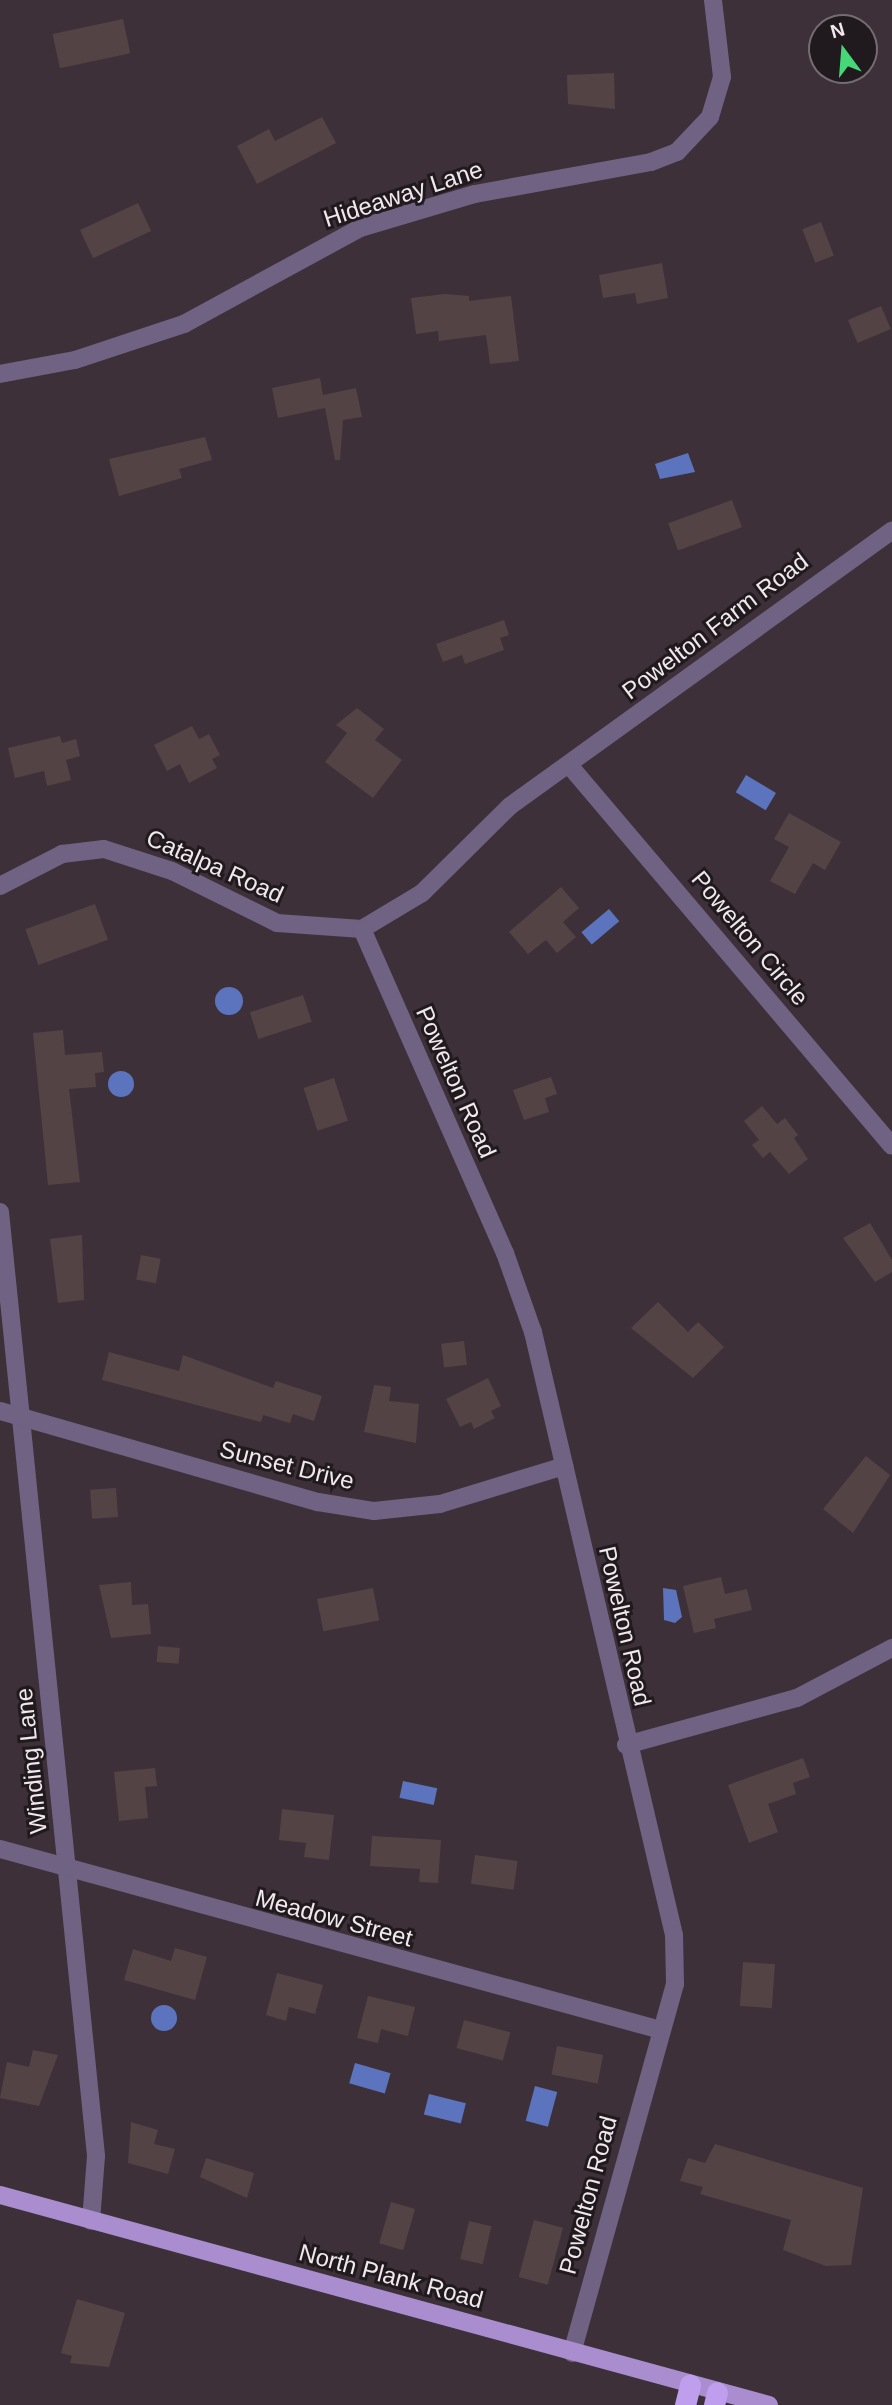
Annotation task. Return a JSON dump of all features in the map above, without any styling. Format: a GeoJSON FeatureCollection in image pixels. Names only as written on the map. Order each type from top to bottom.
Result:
{"type":"FeatureCollection","features":[{"type":"Feature","properties":{"kind":"main road","name":"North Plank Road"},"geometry":{"type":"LineString","coordinates":[[0,2195],[572,2353],[688,2395],[769,2405]]}},
{"type":"Feature","properties":{"kind":"street","name":"Hideaway Lane"},"geometry":{"type":"LineString","coordinates":[[0,374],[75,360],[184,324],[360,228],[475,194],[651,162],[677,152],[710,117],[722,77],[713,0]]}},
{"type":"Feature","properties":{"kind":"street","name":"Powelton Farm Road"},"geometry":{"type":"LineString","coordinates":[[569,765],[892,530]]}},
{"type":"Feature","properties":{"kind":"street"},"geometry":{"type":"LineString","coordinates":[[362,929],[422,892],[510,806],[569,765]]}},
{"type":"Feature","properties":{"kind":"street","name":"Powelton Circle"},"geometry":{"type":"LineString","coordinates":[[569,765],[892,1146]]}},
{"type":"Feature","properties":{"kind":"street","name":"Catalpa Road"},"geometry":{"type":"LineString","coordinates":[[0,886],[62,854],[104,849],[172,872],[277,923],[362,929]]}},
{"type":"Feature","properties":{"kind":"street","name":"Powelton Road"},"geometry":{"type":"LineString","coordinates":[[362,929],[505,1253],[533,1332],[626,1745],[674,1935],[675,1984],[657,2029],[572,2353]]}},
{"type":"Feature","properties":{"kind":"street","name":"Winding Lane"},"geometry":{"type":"LineString","coordinates":[[0,1212],[96,2156],[91,2221]]}},
{"type":"Feature","properties":{"kind":"street","name":"Sunset Drive"},"geometry":{"type":"LineString","coordinates":[[0,1411],[318,1502],[374,1511],[440,1504],[564,1466]]}},
{"type":"Feature","properties":{"kind":"street"},"geometry":{"type":"LineString","coordinates":[[626,1745],[797,1698],[892,1648]]}},
{"type":"Feature","properties":{"kind":"street","name":"Meadow Street"},"geometry":{"type":"LineString","coordinates":[[0,1849],[657,2029]]}},
{"type":"Feature","properties":{"kind":"water"},"geometry":{"type":"Polygon","coordinates":[[[688,453],[695,472],[660,479],[655,464],[688,453]]]}},
{"type":"Feature","properties":{"kind":"water"},"geometry":{"type":"Polygon","coordinates":[[[746,775],[776,793],[766,810],[736,792],[746,775]]]}},
{"type":"Feature","properties":{"kind":"water"},"geometry":{"type":"Polygon","coordinates":[[[609,909],[619,921],[592,944],[581,932],[609,909]]]}},
{"type":"Feature","properties":{"kind":"water"},"geometry":{"type":"Polygon","coordinates":[[[229,987],[239,991],[243,1001],[239,1011],[229,1015],[219,1011],[215,1001],[219,991],[229,987]]]}},
{"type":"Feature","properties":{"kind":"water"},"geometry":{"type":"Polygon","coordinates":[[[121,1071],[130,1075],[134,1084],[130,1093],[121,1097],[112,1093],[108,1084],[112,1075],[121,1071]]]}},
{"type":"Feature","properties":{"kind":"water"},"geometry":{"type":"Polygon","coordinates":[[[663,1588],[676,1590],[682,1617],[675,1623],[664,1620],[663,1588]]]}},
{"type":"Feature","properties":{"kind":"water"},"geometry":{"type":"Polygon","coordinates":[[[403,1781],[437,1788],[434,1805],[399,1798],[403,1781]]]}},
{"type":"Feature","properties":{"kind":"water"},"geometry":{"type":"Polygon","coordinates":[[[164,2005],[173,2009],[177,2018],[173,2027],[164,2031],[155,2027],[151,2018],[155,2009],[164,2005]]]}},
{"type":"Feature","properties":{"kind":"water"},"geometry":{"type":"Polygon","coordinates":[[[355,2063],[391,2073],[385,2093],[349,2083],[355,2063]]]}},
{"type":"Feature","properties":{"kind":"water"},"geometry":{"type":"Polygon","coordinates":[[[535,2086],[557,2092],[548,2127],[526,2121],[535,2086]]]}},
{"type":"Feature","properties":{"kind":"water"},"geometry":{"type":"Polygon","coordinates":[[[429,2094],[466,2103],[461,2124],[424,2114],[429,2094]]]}},
{"type":"Feature","properties":{"kind":"building"},"geometry":{"type":"Polygon","coordinates":[[[123,19],[130,53],[60,68],[53,34],[123,19]]]}},
{"type":"Feature","properties":{"kind":"building"},"geometry":{"type":"Polygon","coordinates":[[[614,73],[615,109],[568,104],[567,75],[614,73]]]}},
{"type":"Feature","properties":{"kind":"building"},"geometry":{"type":"Polygon","coordinates":[[[322,117],[336,143],[257,184],[237,146],[269,129],[275,141],[322,117]]]}},
{"type":"Feature","properties":{"kind":"building"},"geometry":{"type":"Polygon","coordinates":[[[138,203],[151,231],[93,258],[80,230],[138,203]]]}},
{"type":"Feature","properties":{"kind":"building"},"geometry":{"type":"Polygon","coordinates":[[[821,222],[834,256],[815,263],[802,229],[821,222]]]}},
{"type":"Feature","properties":{"kind":"building"},"geometry":{"type":"Polygon","coordinates":[[[662,263],[668,298],[637,304],[635,293],[603,298],[599,275],[662,263]]]}},
{"type":"Feature","properties":{"kind":"building"},"geometry":{"type":"Polygon","coordinates":[[[445,294],[469,296],[469,301],[511,296],[519,361],[490,364],[486,335],[439,341],[438,331],[416,334],[411,298],[445,294]]]}},
{"type":"Feature","properties":{"kind":"building"},"geometry":{"type":"Polygon","coordinates":[[[881,306],[891,329],[858,343],[848,320],[881,306]]]}},
{"type":"Feature","properties":{"kind":"building"},"geometry":{"type":"Polygon","coordinates":[[[320,378],[323,395],[356,388],[362,417],[343,420],[340,460],[335,460],[325,408],[278,418],[272,388],[320,378]]]}},
{"type":"Feature","properties":{"kind":"building"},"geometry":{"type":"Polygon","coordinates":[[[205,437],[212,460],[179,469],[182,478],[119,496],[109,459],[205,437]]]}},
{"type":"Feature","properties":{"kind":"building"},"geometry":{"type":"Polygon","coordinates":[[[732,500],[742,527],[678,551],[668,523],[732,500]]]}},
{"type":"Feature","properties":{"kind":"building"},"geometry":{"type":"Polygon","coordinates":[[[504,620],[509,635],[500,638],[504,650],[465,664],[462,655],[443,662],[436,644],[504,620]]]}},
{"type":"Feature","properties":{"kind":"building"},"geometry":{"type":"Polygon","coordinates":[[[357,708],[384,729],[375,740],[402,760],[373,798],[325,762],[347,733],[336,725],[357,708]]]}},
{"type":"Feature","properties":{"kind":"building"},"geometry":{"type":"Polygon","coordinates":[[[192,726],[199,739],[209,734],[220,755],[212,759],[217,768],[189,783],[180,764],[167,771],[154,745],[192,726]]]}},
{"type":"Feature","properties":{"kind":"building"},"geometry":{"type":"Polygon","coordinates":[[[60,736],[62,743],[76,739],[80,756],[66,760],[71,780],[47,786],[44,771],[15,778],[8,748],[60,736]]]}},
{"type":"Feature","properties":{"kind":"building"},"geometry":{"type":"Polygon","coordinates":[[[789,813],[841,842],[825,870],[813,863],[795,894],[770,881],[789,847],[774,839],[789,813]]]}},
{"type":"Feature","properties":{"kind":"building"},"geometry":{"type":"Polygon","coordinates":[[[561,887],[579,908],[563,922],[576,937],[557,953],[546,940],[528,954],[509,932],[561,887]]]}},
{"type":"Feature","properties":{"kind":"building"},"geometry":{"type":"Polygon","coordinates":[[[95,904],[108,940],[38,965],[25,929],[95,904]]]}},
{"type":"Feature","properties":{"kind":"building"},"geometry":{"type":"Polygon","coordinates":[[[303,995],[312,1022],[258,1039],[250,1012],[303,995]]]}},
{"type":"Feature","properties":{"kind":"building"},"geometry":{"type":"Polygon","coordinates":[[[63,1030],[65,1055],[102,1052],[104,1072],[95,1073],[96,1087],[69,1089],[80,1182],[48,1185],[33,1033],[63,1030]]]}},
{"type":"Feature","properties":{"kind":"building"},"geometry":{"type":"Polygon","coordinates":[[[551,1077],[557,1094],[545,1098],[549,1112],[524,1120],[513,1090],[551,1077]]]}},
{"type":"Feature","properties":{"kind":"building"},"geometry":{"type":"Polygon","coordinates":[[[334,1078],[348,1121],[317,1131],[304,1088],[334,1078]]]}},
{"type":"Feature","properties":{"kind":"building"},"geometry":{"type":"Polygon","coordinates":[[[762,1106],[777,1124],[785,1118],[798,1135],[794,1138],[808,1159],[789,1174],[770,1152],[763,1158],[752,1145],[759,1140],[744,1121],[762,1106]]]}},
{"type":"Feature","properties":{"kind":"building"},"geometry":{"type":"Polygon","coordinates":[[[870,1223],[892,1260],[892,1272],[875,1282],[843,1238],[870,1223]]]}},
{"type":"Feature","properties":{"kind":"building"},"geometry":{"type":"Polygon","coordinates":[[[82,1235],[84,1300],[58,1303],[50,1239],[82,1235]]]}},
{"type":"Feature","properties":{"kind":"building"},"geometry":{"type":"Polygon","coordinates":[[[141,1255],[161,1259],[156,1283],[136,1280],[141,1255]]]}},
{"type":"Feature","properties":{"kind":"building"},"geometry":{"type":"Polygon","coordinates":[[[658,1302],[688,1332],[698,1322],[724,1347],[693,1378],[631,1328],[658,1302]]]}},
{"type":"Feature","properties":{"kind":"building"},"geometry":{"type":"Polygon","coordinates":[[[464,1341],[467,1365],[444,1368],[441,1344],[464,1341]]]}},
{"type":"Feature","properties":{"kind":"building"},"geometry":{"type":"Polygon","coordinates":[[[109,1352],[179,1371],[183,1355],[273,1388],[276,1381],[322,1396],[314,1421],[293,1414],[290,1423],[263,1415],[261,1422],[102,1380],[109,1352]]]}},
{"type":"Feature","properties":{"kind":"building"},"geometry":{"type":"Polygon","coordinates":[[[488,1378],[501,1406],[491,1411],[495,1418],[474,1429],[471,1422],[460,1427],[446,1399],[488,1378]]]}},
{"type":"Feature","properties":{"kind":"building"},"geometry":{"type":"Polygon","coordinates":[[[374,1385],[391,1387],[389,1401],[419,1404],[416,1443],[364,1432],[374,1385]]]}},
{"type":"Feature","properties":{"kind":"building"},"geometry":{"type":"Polygon","coordinates":[[[866,1456],[890,1475],[853,1533],[823,1509],[866,1456]]]}},
{"type":"Feature","properties":{"kind":"building"},"geometry":{"type":"Polygon","coordinates":[[[116,1488],[118,1517],[92,1519],[90,1490],[116,1488]]]}},
{"type":"Feature","properties":{"kind":"building"},"geometry":{"type":"Polygon","coordinates":[[[721,1577],[725,1594],[747,1589],[752,1610],[714,1619],[716,1628],[694,1633],[683,1586],[721,1577]]]}},
{"type":"Feature","properties":{"kind":"building"},"geometry":{"type":"Polygon","coordinates":[[[131,1582],[132,1605],[148,1604],[151,1634],[111,1638],[99,1585],[131,1582]]]}},
{"type":"Feature","properties":{"kind":"building"},"geometry":{"type":"Polygon","coordinates":[[[373,1588],[379,1620],[323,1631],[317,1599],[373,1588]]]}},
{"type":"Feature","properties":{"kind":"building"},"geometry":{"type":"Polygon","coordinates":[[[158,1646],[180,1648],[179,1664],[157,1662],[158,1646]]]}},
{"type":"Feature","properties":{"kind":"building"},"geometry":{"type":"Polygon","coordinates":[[[803,1758],[810,1777],[793,1783],[796,1794],[768,1804],[778,1832],[749,1843],[728,1785],[803,1758]]]}},
{"type":"Feature","properties":{"kind":"building"},"geometry":{"type":"Polygon","coordinates":[[[155,1768],[157,1786],[145,1787],[148,1818],[119,1821],[114,1772],[155,1768]]]}},
{"type":"Feature","properties":{"kind":"building"},"geometry":{"type":"Polygon","coordinates":[[[282,1809],[334,1815],[329,1860],[304,1857],[306,1843],[279,1840],[282,1809]]]}},
{"type":"Feature","properties":{"kind":"building"},"geometry":{"type":"Polygon","coordinates":[[[372,1836],[441,1840],[438,1883],[419,1882],[420,1869],[370,1866],[372,1836]]]}},
{"type":"Feature","properties":{"kind":"building"},"geometry":{"type":"Polygon","coordinates":[[[475,1855],[518,1861],[514,1890],[471,1884],[475,1855]]]}},
{"type":"Feature","properties":{"kind":"building"},"geometry":{"type":"Polygon","coordinates":[[[175,1948],[207,1957],[195,2000],[124,1980],[133,1949],[171,1961],[175,1948]]]}},
{"type":"Feature","properties":{"kind":"building"},"geometry":{"type":"Polygon","coordinates":[[[743,1962],[775,1964],[772,2008],[740,2006],[743,1962]]]}},
{"type":"Feature","properties":{"kind":"building"},"geometry":{"type":"Polygon","coordinates":[[[277,1973],[323,1985],[315,2014],[289,2007],[286,2021],[266,2015],[277,1973]]]}},
{"type":"Feature","properties":{"kind":"building"},"geometry":{"type":"Polygon","coordinates":[[[368,1996],[415,2007],[408,2036],[381,2029],[378,2043],[357,2038],[368,1996]]]}},
{"type":"Feature","properties":{"kind":"building"},"geometry":{"type":"Polygon","coordinates":[[[464,2020],[510,2032],[503,2060],[456,2048],[464,2020]]]}},
{"type":"Feature","properties":{"kind":"building"},"geometry":{"type":"Polygon","coordinates":[[[557,2046],[603,2055],[598,2083],[551,2074],[557,2046]]]}},
{"type":"Feature","properties":{"kind":"building"},"geometry":{"type":"Polygon","coordinates":[[[33,2050],[58,2055],[39,2106],[0,2098],[7,2062],[29,2067],[33,2050]]]}},
{"type":"Feature","properties":{"kind":"building"},"geometry":{"type":"Polygon","coordinates":[[[131,2122],[158,2130],[154,2144],[175,2149],[168,2174],[128,2163],[131,2122]]]}},
{"type":"Feature","properties":{"kind":"building"},"geometry":{"type":"Polygon","coordinates":[[[715,2144],[863,2188],[851,2265],[826,2266],[783,2250],[791,2220],[700,2194],[703,2187],[680,2181],[688,2158],[705,2163],[715,2144]]]}},
{"type":"Feature","properties":{"kind":"building"},"geometry":{"type":"Polygon","coordinates":[[[206,2158],[254,2173],[247,2198],[200,2177],[206,2158]]]}},
{"type":"Feature","properties":{"kind":"building"},"geometry":{"type":"Polygon","coordinates":[[[391,2202],[415,2209],[403,2250],[379,2243],[391,2202]]]}},
{"type":"Feature","properties":{"kind":"building"},"geometry":{"type":"Polygon","coordinates":[[[534,2220],[563,2228],[548,2285],[519,2277],[534,2220]]]}},
{"type":"Feature","properties":{"kind":"building"},"geometry":{"type":"Polygon","coordinates":[[[469,2221],[491,2226],[483,2264],[460,2259],[469,2221]]]}},
{"type":"Feature","properties":{"kind":"building"},"geometry":{"type":"Polygon","coordinates":[[[77,2299],[125,2313],[109,2367],[70,2363],[72,2356],[61,2353],[77,2299]]]}}]}
